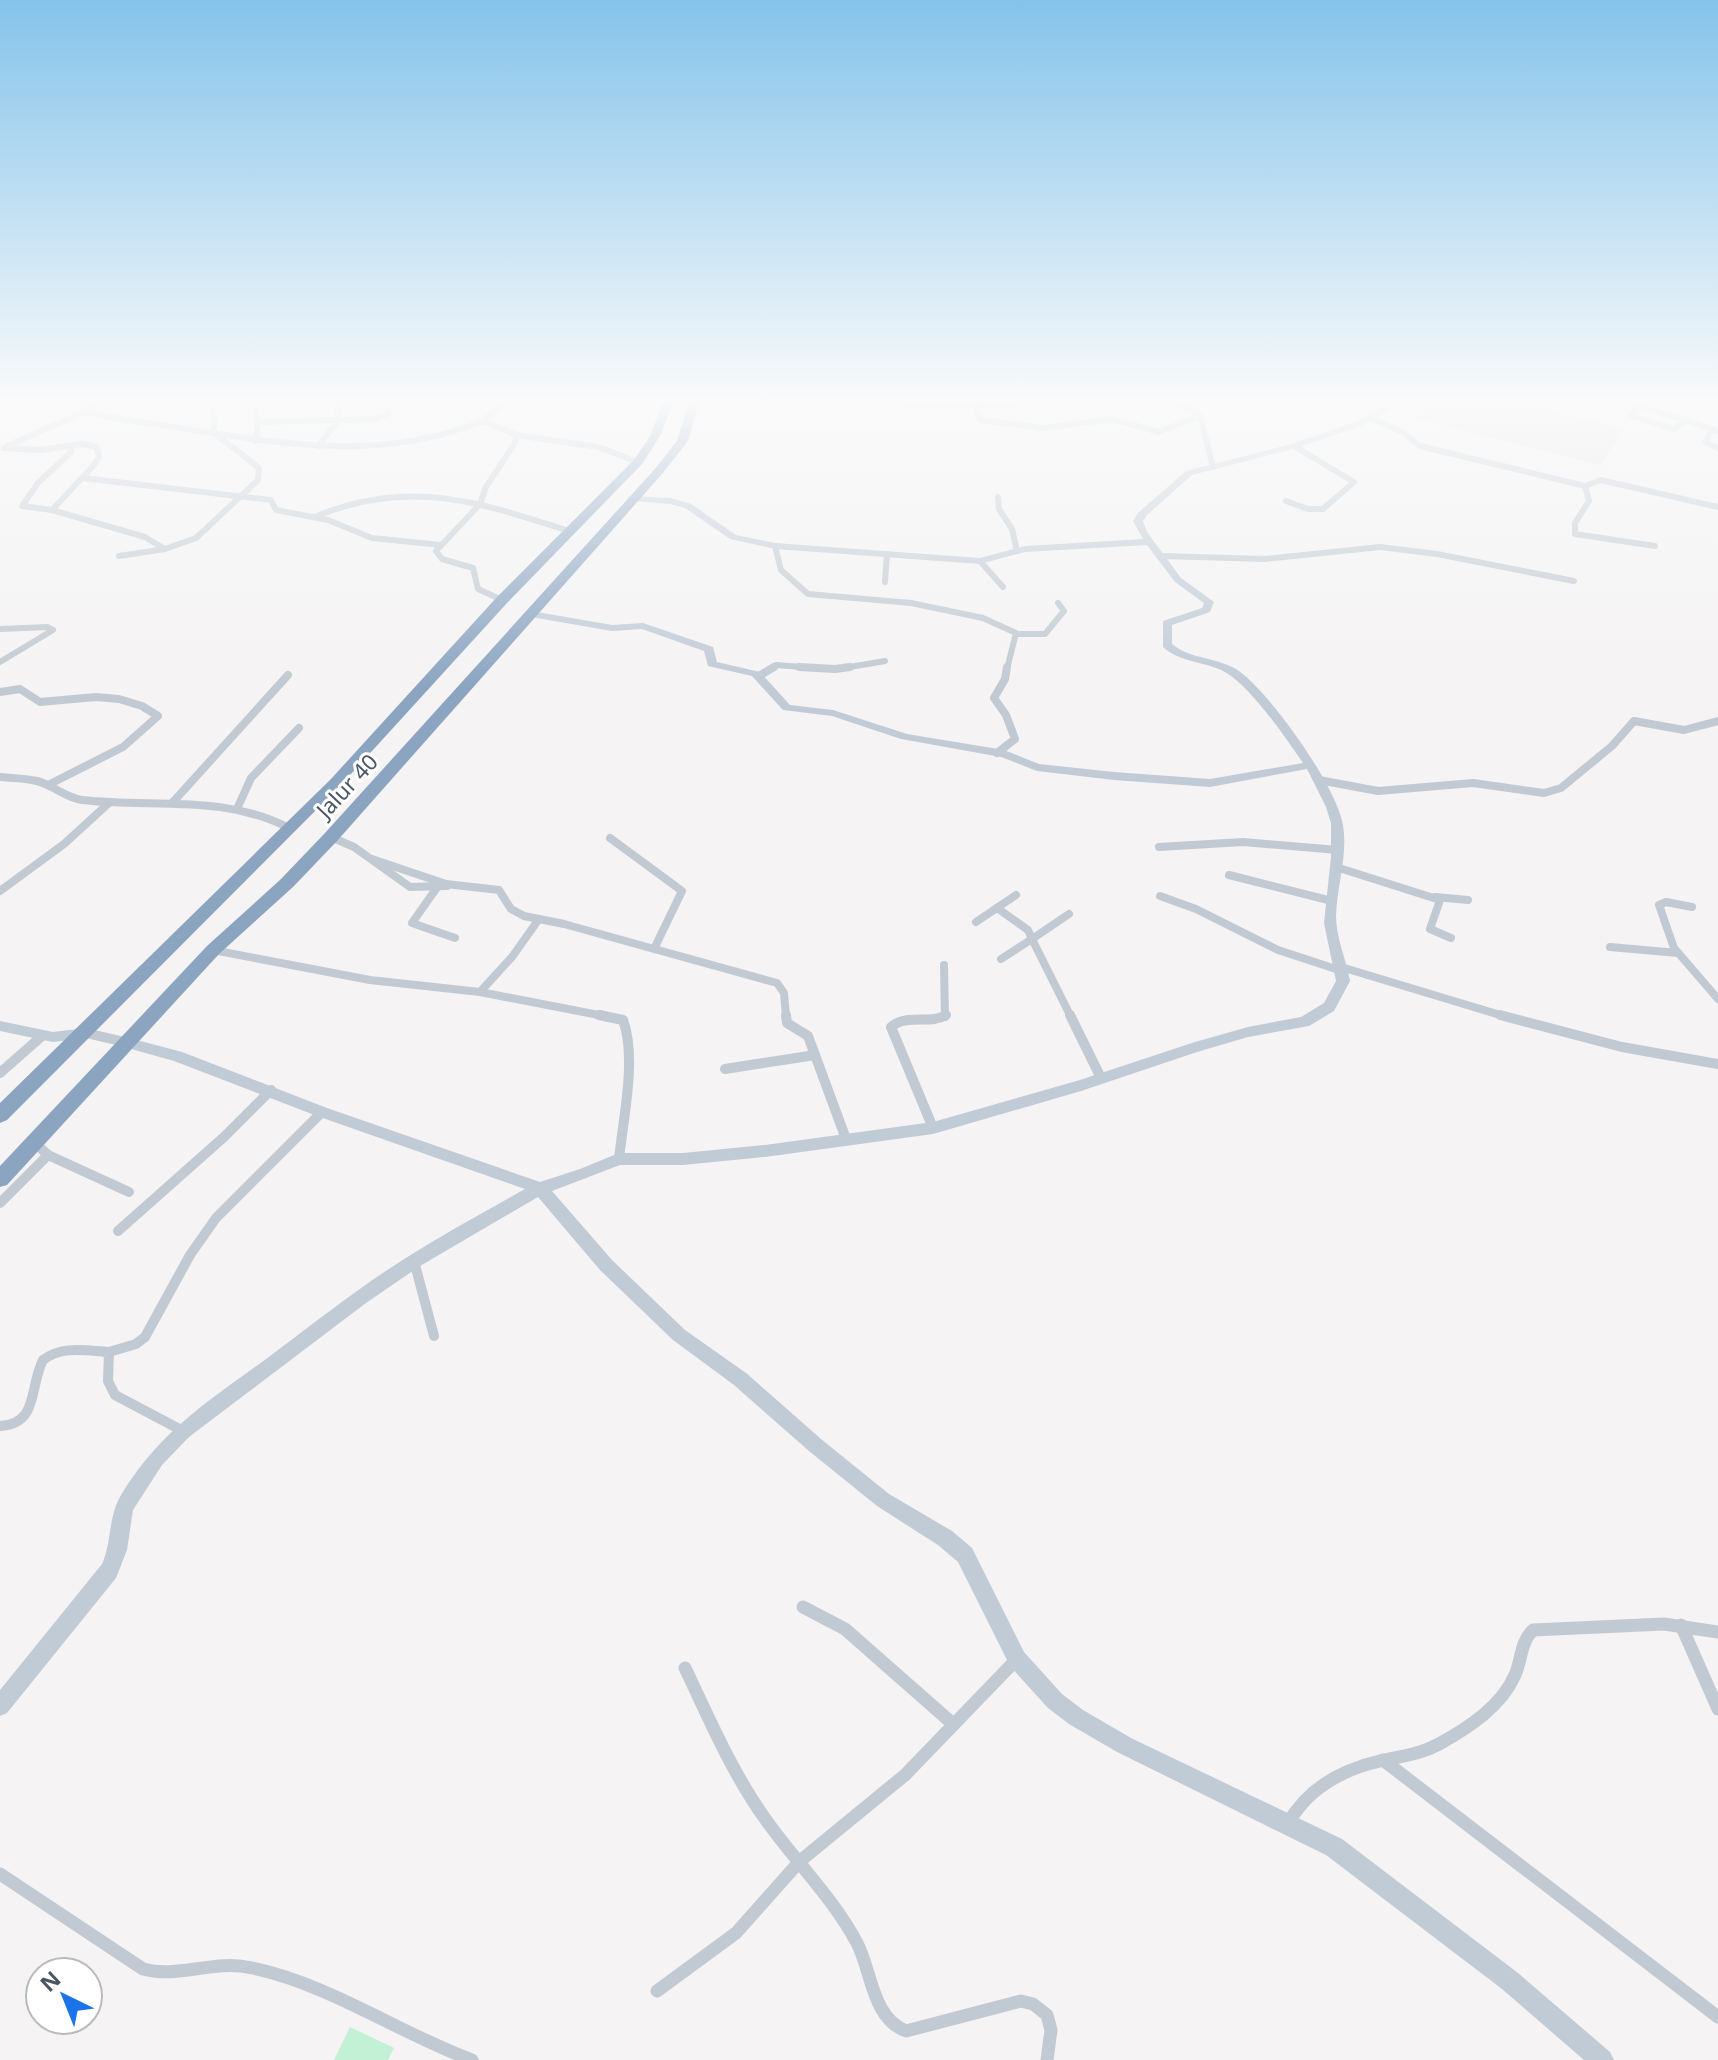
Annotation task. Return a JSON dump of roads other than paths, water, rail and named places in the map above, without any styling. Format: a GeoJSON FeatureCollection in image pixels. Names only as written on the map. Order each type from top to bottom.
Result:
{"type":"FeatureCollection","features":[{"type":"Feature","properties":{"kind":"highway","name":"Jalur 40"},"geometry":{"type":"LineString","coordinates":[[0,1115],[86,1033],[183,931],[389,727],[502,600],[604,496]]}},
{"type":"Feature","properties":{"kind":"highway","name":"Jalur 40"},"geometry":{"type":"LineString","coordinates":[[0,1179],[213,950],[331,837],[634,498]]}},
{"type":"Feature","properties":{"kind":"street"},"geometry":{"type":"LineString","coordinates":[[29,496],[22,506],[52,510],[145,537],[165,549]]}},
{"type":"Feature","properties":{"kind":"street"},"geometry":{"type":"LineString","coordinates":[[52,510],[65,496]]}},
{"type":"Feature","properties":{"kind":"street"},"geometry":{"type":"LineString","coordinates":[[234,496],[271,500],[276,510],[315,517],[372,538],[441,545]]}},
{"type":"Feature","properties":{"kind":"street"},"geometry":{"type":"LineString","coordinates":[[315,517],[352,502],[385,496]]}},
{"type":"Feature","properties":{"kind":"street"},"geometry":{"type":"LineString","coordinates":[[402,496],[480,504],[569,531]]}},
{"type":"Feature","properties":{"kind":"street"},"geometry":{"type":"LineString","coordinates":[[483,496],[480,504],[436,551],[439,558],[472,567],[478,589],[502,600]]}},
{"type":"Feature","properties":{"kind":"street"},"geometry":{"type":"LineString","coordinates":[[0,1706],[109,1571],[118,1550],[121,1516],[126,1504],[156,1459],[183,1431],[414,1261],[540,1188],[619,1159],[683,1159],[933,1128],[1248,1032],[1304,1022],[1323,1012],[1336,999],[1343,981],[1330,918],[1338,850],[1335,814],[1311,765],[1239,676],[1220,664],[1180,654],[1167,645],[1167,623],[1210,606],[1207,598],[1178,580],[1142,532],[1140,515],[1162,496]]}},
{"type":"Feature","properties":{"kind":"street"},"geometry":{"type":"LineString","coordinates":[[1286,501],[1313,510],[1323,509],[1338,496]]}},
{"type":"Feature","properties":{"kind":"street"},"geometry":{"type":"LineString","coordinates":[[1589,496],[1588,508],[1575,523],[1575,534],[1655,546]]}},
{"type":"Feature","properties":{"kind":"street"},"geometry":{"type":"LineString","coordinates":[[1671,496],[1718,507]]}},
{"type":"Feature","properties":{"kind":"street"},"geometry":{"type":"LineString","coordinates":[[119,556],[165,549],[196,538],[241,497]]}},
{"type":"Feature","properties":{"kind":"street"},"geometry":{"type":"LineString","coordinates":[[998,497],[999,509],[1012,529],[1017,551]]}},
{"type":"Feature","properties":{"kind":"street"},"geometry":{"type":"LineString","coordinates":[[634,498],[671,501],[688,506],[733,537],[775,546],[980,561],[1017,551],[1149,542]]}},
{"type":"Feature","properties":{"kind":"street"},"geometry":{"type":"LineString","coordinates":[[775,546],[781,570],[808,594],[911,603],[983,618],[1017,634],[1045,634],[1064,611],[1058,603]]}},
{"type":"Feature","properties":{"kind":"street"},"geometry":{"type":"LineString","coordinates":[[1162,556],[1265,559],[1380,547],[1437,554],[1574,581]]}},
{"type":"Feature","properties":{"kind":"street"},"geometry":{"type":"LineString","coordinates":[[885,582],[887,554]]}},
{"type":"Feature","properties":{"kind":"street"},"geometry":{"type":"LineString","coordinates":[[980,561],[1003,587]]}},
{"type":"Feature","properties":{"kind":"street"},"geometry":{"type":"LineString","coordinates":[[531,614],[612,628],[643,626],[709,649],[712,664],[759,676],[781,705],[787,708],[823,710],[905,737],[997,753],[1037,767],[1210,783],[1311,765]]}},
{"type":"Feature","properties":{"kind":"street"},"geometry":{"type":"LineString","coordinates":[[0,629],[38,627],[53,630],[0,662]]}},
{"type":"Feature","properties":{"kind":"street"},"geometry":{"type":"LineString","coordinates":[[997,753],[1015,739],[1006,715],[994,698],[1005,679],[1010,647],[1017,634]]}},
{"type":"Feature","properties":{"kind":"street"},"geometry":{"type":"LineString","coordinates":[[759,676],[776,665],[835,669],[885,661]]}},
{"type":"Feature","properties":{"kind":"street"},"geometry":{"type":"LineString","coordinates":[[173,802],[288,675]]}},
{"type":"Feature","properties":{"kind":"street"},"geometry":{"type":"LineString","coordinates":[[0,692],[20,689],[44,702],[111,697],[142,706],[158,716],[122,745],[48,785]]}},
{"type":"Feature","properties":{"kind":"street"},"geometry":{"type":"LineString","coordinates":[[1319,780],[1378,791],[1473,783],[1544,793],[1561,788],[1607,750],[1633,722],[1687,730],[1718,721]]}},
{"type":"Feature","properties":{"kind":"street"},"geometry":{"type":"LineString","coordinates":[[237,809],[251,778],[299,728]]}},
{"type":"Feature","properties":{"kind":"street"},"geometry":{"type":"LineString","coordinates":[[0,777],[48,785],[79,800],[173,802],[237,809],[264,815],[289,828]]}},
{"type":"Feature","properties":{"kind":"street"},"geometry":{"type":"LineString","coordinates":[[0,891],[64,844],[110,802]]}},
{"type":"Feature","properties":{"kind":"street"},"geometry":{"type":"LineString","coordinates":[[331,837],[372,859],[410,887],[470,886]]}},
{"type":"Feature","properties":{"kind":"street"},"geometry":{"type":"LineString","coordinates":[[610,838],[681,889],[654,949]]}},
{"type":"Feature","properties":{"kind":"street"},"geometry":{"type":"LineString","coordinates":[[1159,847],[1243,842],[1338,850]]}},
{"type":"Feature","properties":{"kind":"street"},"geometry":{"type":"LineString","coordinates":[[372,859],[446,884],[499,890],[514,912],[777,983],[784,993],[786,1021],[807,1034],[846,1139]]}},
{"type":"Feature","properties":{"kind":"street"},"geometry":{"type":"LineString","coordinates":[[1336,867],[1435,897],[1468,900]]}},
{"type":"Feature","properties":{"kind":"street"},"geometry":{"type":"LineString","coordinates":[[1229,875],[1332,901]]}},
{"type":"Feature","properties":{"kind":"street"},"geometry":{"type":"LineString","coordinates":[[438,886],[412,923],[455,938]]}},
{"type":"Feature","properties":{"kind":"street"},"geometry":{"type":"LineString","coordinates":[[976,922],[1016,895]]}},
{"type":"Feature","properties":{"kind":"street"},"geometry":{"type":"LineString","coordinates":[[1160,896],[1196,909],[1278,950],[1341,969],[1577,1037],[1667,1057],[1718,1064]]}},
{"type":"Feature","properties":{"kind":"street"},"geometry":{"type":"LineString","coordinates":[[1435,897],[1440,900],[1430,929],[1451,938]]}},
{"type":"Feature","properties":{"kind":"street"},"geometry":{"type":"LineString","coordinates":[[1692,907],[1666,902],[1659,905],[1678,953],[1718,999]]}},
{"type":"Feature","properties":{"kind":"street"},"geometry":{"type":"LineString","coordinates":[[997,908],[1028,930],[1101,1078]]}},
{"type":"Feature","properties":{"kind":"street"},"geometry":{"type":"LineString","coordinates":[[1001,959],[1069,914]]}},
{"type":"Feature","properties":{"kind":"street"},"geometry":{"type":"LineString","coordinates":[[480,992],[512,957],[539,919]]}},
{"type":"Feature","properties":{"kind":"street"},"geometry":{"type":"LineString","coordinates":[[1610,947],[1678,953]]}},
{"type":"Feature","properties":{"kind":"street"},"geometry":{"type":"LineString","coordinates":[[213,950],[370,980],[480,992],[625,1022],[628,1027],[627,1064],[619,1159]]}},
{"type":"Feature","properties":{"kind":"street"},"geometry":{"type":"LineString","coordinates":[[933,1128],[891,1027],[902,1019],[939,1020],[946,1017],[944,965]]}},
{"type":"Feature","properties":{"kind":"street"},"geometry":{"type":"LineString","coordinates":[[0,1026],[42,1036],[66,1037],[86,1033],[177,1056],[322,1112],[540,1188],[606,1265],[659,1318],[740,1379],[883,1500],[945,1538],[965,1555],[1017,1659],[1055,1701],[1124,1745],[1334,1847],[1510,1981],[1602,2060]]}},
{"type":"Feature","properties":{"kind":"street"},"geometry":{"type":"LineString","coordinates":[[0,1073],[42,1036]]}},
{"type":"Feature","properties":{"kind":"street"},"geometry":{"type":"LineString","coordinates":[[725,1069],[815,1055]]}},
{"type":"Feature","properties":{"kind":"street"},"geometry":{"type":"LineString","coordinates":[[118,1231],[224,1137],[271,1090]]}},
{"type":"Feature","properties":{"kind":"street"},"geometry":{"type":"LineString","coordinates":[[0,1426],[14,1426],[24,1418],[40,1365],[48,1355],[109,1352],[136,1344],[145,1337],[190,1255],[216,1218],[322,1112]]}},
{"type":"Feature","properties":{"kind":"street"},"geometry":{"type":"LineString","coordinates":[[35,1143],[48,1155],[129,1192]]}},
{"type":"Feature","properties":{"kind":"street"},"geometry":{"type":"LineString","coordinates":[[0,1203],[48,1155]]}},
{"type":"Feature","properties":{"kind":"street"},"geometry":{"type":"LineString","coordinates":[[414,1261],[434,1336]]}},
{"type":"Feature","properties":{"kind":"street"},"geometry":{"type":"LineString","coordinates":[[109,1352],[108,1381],[115,1395],[183,1431]]}},
{"type":"Feature","properties":{"kind":"street"},"geometry":{"type":"LineString","coordinates":[[803,1607],[845,1629],[953,1724]]}},
{"type":"Feature","properties":{"kind":"street"},"geometry":{"type":"LineString","coordinates":[[1287,1825],[1295,1809],[1329,1780],[1383,1760],[1417,1754],[1461,1731],[1499,1700],[1518,1666],[1523,1642],[1533,1630],[1681,1625],[1718,1632]]}},
{"type":"Feature","properties":{"kind":"street"},"geometry":{"type":"LineString","coordinates":[[1681,1625],[1718,1709]]}},
{"type":"Feature","properties":{"kind":"street"},"geometry":{"type":"LineString","coordinates":[[657,1991],[736,1933],[800,1861],[905,1775],[1017,1659]]}},
{"type":"Feature","properties":{"kind":"street"},"geometry":{"type":"LineString","coordinates":[[685,1668],[750,1797],[848,1927],[869,1968],[884,2015],[895,2027],[906,2031],[1021,2001],[1044,2010],[1051,2022],[1047,2060]]}},
{"type":"Feature","properties":{"kind":"street"},"geometry":{"type":"LineString","coordinates":[[1383,1760],[1718,2017]]}},
{"type":"Feature","properties":{"kind":"street"},"geometry":{"type":"LineString","coordinates":[[0,1874],[143,1969],[160,1973],[228,1965],[264,1971],[357,2008],[444,2050],[472,2060]]}}]}
